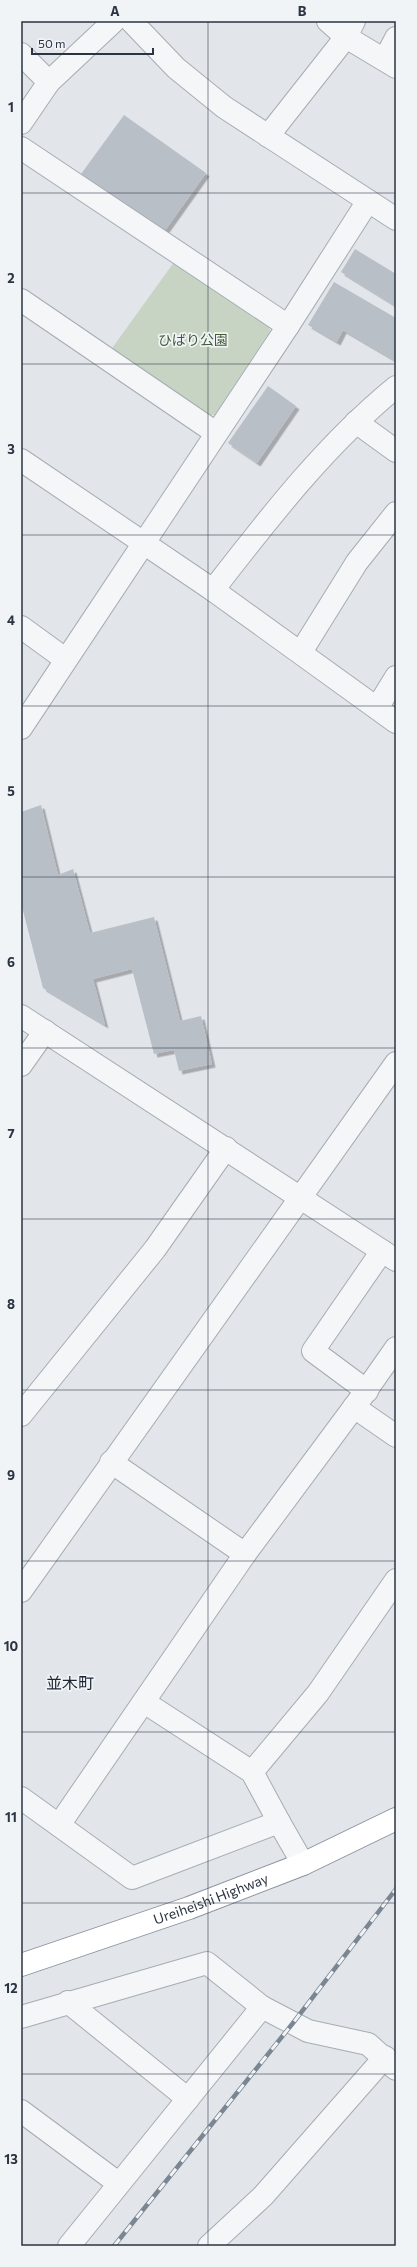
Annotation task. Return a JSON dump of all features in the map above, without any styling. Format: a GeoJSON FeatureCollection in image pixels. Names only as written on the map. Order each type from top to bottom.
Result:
{"type":"FeatureCollection","features":[{"type":"Feature","properties":{"kind":"highway","name":"Ureiheishi Highway"},"geometry":{"type":"LineString","coordinates":[[21,1965],[189,1908],[303,1864],[396,1819]]}},
{"type":"Feature","properties":{"kind":"street"},"geometry":{"type":"LineString","coordinates":[[21,123],[49,82],[114,21]]}},
{"type":"Feature","properties":{"kind":"street"},"geometry":{"type":"LineString","coordinates":[[132,21],[176,68],[224,107],[396,219]]}},
{"type":"Feature","properties":{"kind":"street"},"geometry":{"type":"LineString","coordinates":[[328,21],[350,29],[390,63],[396,38]]}},
{"type":"Feature","properties":{"kind":"street"},"geometry":{"type":"LineString","coordinates":[[268,136],[350,29]]}},
{"type":"Feature","properties":{"kind":"street"},"geometry":{"type":"LineString","coordinates":[[21,54],[49,82]]}},
{"type":"Feature","properties":{"kind":"street"},"geometry":{"type":"LineString","coordinates":[[21,148],[288,326]]}},
{"type":"Feature","properties":{"kind":"street"},"geometry":{"type":"LineString","coordinates":[[21,728],[65,659],[288,326],[368,201]]}},
{"type":"Feature","properties":{"kind":"street"},"geometry":{"type":"LineString","coordinates":[[21,300],[216,433]]}},
{"type":"Feature","properties":{"kind":"street"},"geometry":{"type":"LineString","coordinates":[[213,590],[283,502],[356,422],[396,387]]}},
{"type":"Feature","properties":{"kind":"street"},"geometry":{"type":"LineString","coordinates":[[356,422],[396,451]]}},
{"type":"Feature","properties":{"kind":"street"},"geometry":{"type":"LineString","coordinates":[[21,460],[213,590],[396,722]]}},
{"type":"Feature","properties":{"kind":"street"},"geometry":{"type":"LineString","coordinates":[[301,652],[357,562],[396,513]]}},
{"type":"Feature","properties":{"kind":"street"},"geometry":{"type":"LineString","coordinates":[[21,627],[65,659]]}},
{"type":"Feature","properties":{"kind":"street"},"geometry":{"type":"LineString","coordinates":[[377,708],[396,677]]}},
{"type":"Feature","properties":{"kind":"street"},"geometry":{"type":"LineString","coordinates":[[21,1016],[389,1255],[314,1351],[396,1436]]}},
{"type":"Feature","properties":{"kind":"street"},"geometry":{"type":"LineString","coordinates":[[21,1065],[45,1032]]}},
{"type":"Feature","properties":{"kind":"street"},"geometry":{"type":"LineString","coordinates":[[21,1590],[396,1063]]}},
{"type":"Feature","properties":{"kind":"street"},"geometry":{"type":"LineString","coordinates":[[21,1415],[155,1249],[226,1148]]}},
{"type":"Feature","properties":{"kind":"street"},"geometry":{"type":"LineString","coordinates":[[59,1825],[245,1554],[396,1348]]}},
{"type":"Feature","properties":{"kind":"street"},"geometry":{"type":"LineString","coordinates":[[111,1462],[245,1554]]}},
{"type":"Feature","properties":{"kind":"street"},"geometry":{"type":"LineString","coordinates":[[252,1772],[318,1693],[396,1580]]}},
{"type":"Feature","properties":{"kind":"street"},"geometry":{"type":"LineString","coordinates":[[144,1702],[252,1772],[303,1864]]}},
{"type":"Feature","properties":{"kind":"street"},"geometry":{"type":"LineString","coordinates":[[21,1798],[132,1878],[279,1822]]}},
{"type":"Feature","properties":{"kind":"street"},"geometry":{"type":"LineString","coordinates":[[21,2017],[68,2002],[207,1963],[262,2007],[308,2031],[368,2044],[390,2063],[263,2196],[209,2246]]}},
{"type":"Feature","properties":{"kind":"street"},"geometry":{"type":"LineString","coordinates":[[68,2002],[188,2099]]}},
{"type":"Feature","properties":{"kind":"street"},"geometry":{"type":"LineString","coordinates":[[69,2246],[262,2007]]}},
{"type":"Feature","properties":{"kind":"street"},"geometry":{"type":"LineString","coordinates":[[21,2111],[118,2184]]}},
{"type":"Feature","properties":{"kind":"green space","name":"ひばり公園"},"geometry":{"type":"Polygon","coordinates":[[[177,258],[268,323],[270,331],[215,415],[203,415],[110,351],[177,258]]]}},
{"type":"Feature","properties":{"kind":"building"},"geometry":{"type":"Polygon","coordinates":[[[124,115],[206,173],[164,232],[81,174],[124,115]]]}},
{"type":"Feature","properties":{"kind":"building"},"geometry":{"type":"Polygon","coordinates":[[[355,249],[396,274],[396,306],[341,272],[355,249]]]}},
{"type":"Feature","properties":{"kind":"building"},"geometry":{"type":"Polygon","coordinates":[[[334,282],[396,318],[396,361],[343,330],[337,342],[308,325],[334,282]]]}},
{"type":"Feature","properties":{"kind":"building"},"geometry":{"type":"Polygon","coordinates":[[[268,386],[296,406],[257,463],[228,443],[268,386]]]}},
{"type":"Feature","properties":{"kind":"building"},"geometry":{"type":"Polygon","coordinates":[[[41,805],[58,875],[73,869],[90,933],[154,917],[180,1021],[201,1016],[212,1064],[179,1071],[174,1050],[154,1054],[132,969],[93,979],[105,1025],[43,988],[21,903],[21,812],[41,805]]]}},
{"type":"Feature","properties":{"kind":"railway"},"geometry":{"type":"LineString","coordinates":[[114,2246],[293,2023],[396,1889]]}},
{"type":"Feature","properties":{"kind":"district","name":"並木町"},"geometry":{"type":"Point","coordinates":[70,1683]}}]}
